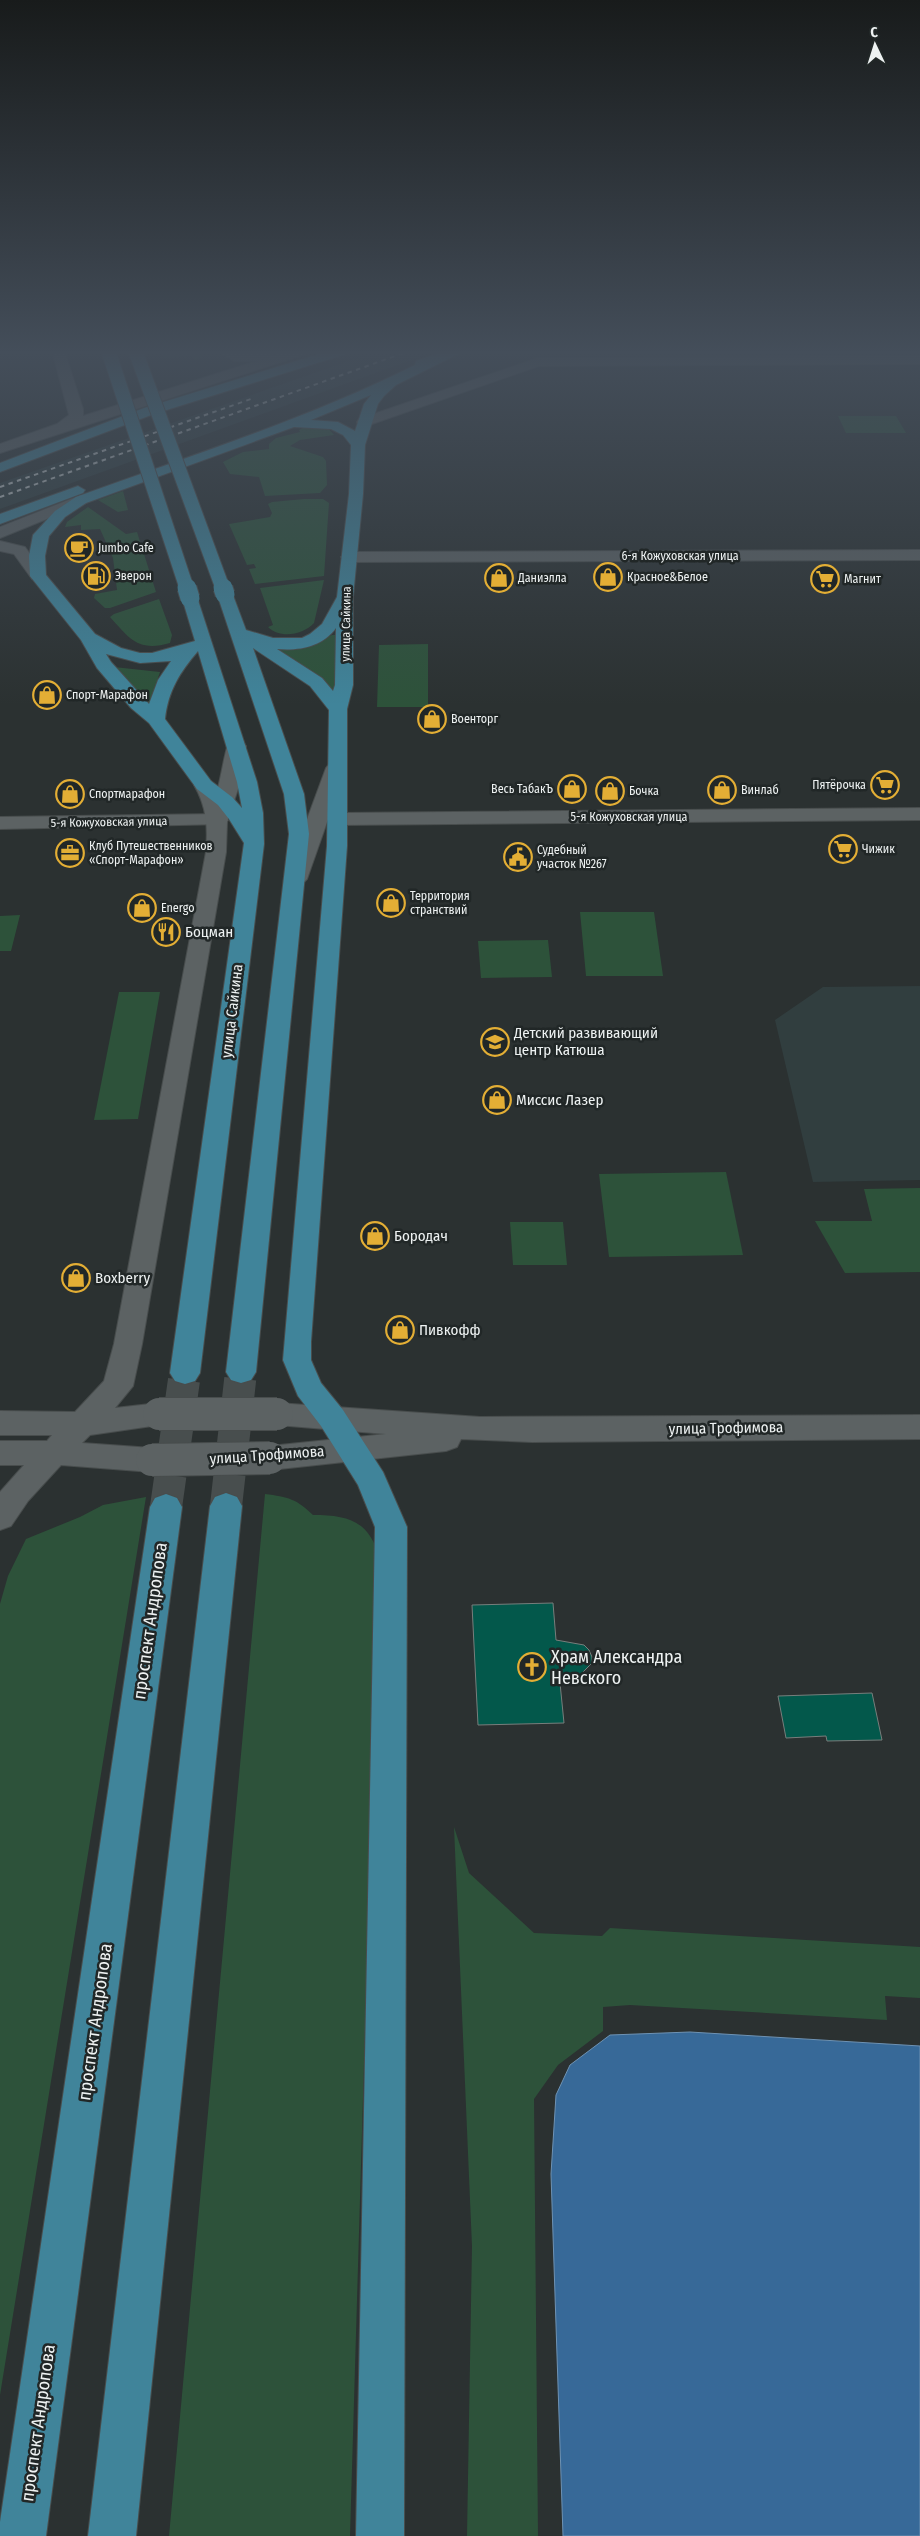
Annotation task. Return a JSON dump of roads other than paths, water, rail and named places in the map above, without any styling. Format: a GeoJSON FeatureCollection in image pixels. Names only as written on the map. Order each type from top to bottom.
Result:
{"type":"FeatureCollection","features":[{"type":"Feature","properties":{"kind":"main road"},"geometry":{"type":"LineString","coordinates":[[0,519],[138,468]]}},
{"type":"Feature","properties":{"kind":"main road","name":"улица Сайкина"},"geometry":{"type":"LineString","coordinates":[[147,468],[200,626],[249,790],[253,813],[254,844],[185,1372]]}},
{"type":"Feature","properties":{"kind":"main road"},"geometry":{"type":"LineString","coordinates":[[169,468],[82,500],[60,514],[41,535],[37,556],[38,576],[89,638],[103,664],[137,704],[156,719],[204,785]]}},
{"type":"Feature","properties":{"kind":"main road","name":"улица Сайкина"},"geometry":{"type":"LineString","coordinates":[[179,468],[241,634],[298,813],[299,834],[295,881],[241,1372]]}},
{"type":"Feature","properties":{"kind":"main road","name":"улица Сайкина"},"geometry":{"type":"LineString","coordinates":[[336,768],[338,709],[344,685],[345,597],[356,468]]}},
{"type":"Feature","properties":{"kind":"main road"},"geometry":{"type":"LineString","coordinates":[[241,634],[272,644],[303,642],[317,638],[326,630],[345,597]]}},
{"type":"Feature","properties":{"kind":"main road"},"geometry":{"type":"LineString","coordinates":[[156,719],[158,702],[168,675],[193,646],[199,636],[200,626]]}},
{"type":"Feature","properties":{"kind":"main road"},"geometry":{"type":"LineString","coordinates":[[241,634],[316,682],[327,693],[338,709]]}},
{"type":"Feature","properties":{"kind":"main road"},"geometry":{"type":"LineString","coordinates":[[89,638],[112,652],[138,658],[168,656],[193,646]]}},
{"type":"Feature","properties":{"kind":"main road"},"geometry":{"type":"LineString","coordinates":[[336,768],[338,819],[296,1342],[297,1360],[308,1388],[332,1418],[372,1481],[391,1527],[380,2536]]}},
{"type":"Feature","properties":{"kind":"main road"},"geometry":{"type":"LineString","coordinates":[[222,811],[238,816],[254,844]]}},
{"type":"Feature","properties":{"kind":"main road"},"geometry":{"type":"LineString","coordinates":[[112,2536],[226,1506]]}},
{"type":"Feature","properties":{"kind":"main road","name":"проспект Андропова"},"geometry":{"type":"LineString","coordinates":[[22,2536],[166,1507]]}},
{"type":"Feature","properties":{"kind":"street"},"geometry":{"type":"LineString","coordinates":[[0,533],[82,500]]}},
{"type":"Feature","properties":{"kind":"street"},"geometry":{"type":"LineString","coordinates":[[0,546],[18,550],[38,576]]}},
{"type":"Feature","properties":{"kind":"street","name":"6-я Кожуховская улица"},"geometry":{"type":"LineString","coordinates":[[349,557],[920,555]]}},
{"type":"Feature","properties":{"kind":"street"},"geometry":{"type":"LineString","coordinates":[[0,1517],[17,1492],[118,1386],[128,1344],[222,811],[233,774],[236,746]]}},
{"type":"Feature","properties":{"kind":"street","name":"улица Сайкина"},"geometry":{"type":"LineString","coordinates":[[295,881],[336,768]]}},
{"type":"Feature","properties":{"kind":"street"},"geometry":{"type":"LineString","coordinates":[[204,785],[222,811]]}},
{"type":"Feature","properties":{"kind":"street","name":"5-я Кожуховская улица"},"geometry":{"type":"LineString","coordinates":[[0,823],[222,811]]}},
{"type":"Feature","properties":{"kind":"street","name":"5-я Кожуховская улица"},"geometry":{"type":"LineString","coordinates":[[338,819],[920,814]]}},
{"type":"Feature","properties":{"kind":"street","name":"улица Трофимова"},"geometry":{"type":"LineString","coordinates":[[0,1423],[83,1424],[159,1414],[277,1414],[480,1429],[920,1427]]}},
{"type":"Feature","properties":{"kind":"street","name":"улица Трофимова"},"geometry":{"type":"LineString","coordinates":[[0,1453],[55,1453],[152,1460],[270,1458],[532,1430]]}},
{"type":"Feature","properties":{"kind":"water"},"geometry":{"type":"Polygon","coordinates":[[[690,2032],[920,2046],[920,2536],[563,2536],[551,2174],[556,2095],[570,2065],[610,2035],[690,2032]]]}},
{"type":"Feature","properties":{"kind":"tunnel"},"geometry":{"type":"LineString","coordinates":[[226,1506],[241,1372]]}},
{"type":"Feature","properties":{"kind":"tunnel"},"geometry":{"type":"LineString","coordinates":[[166,1507],[185,1373]]}},
{"type":"Feature","properties":{"kind":"railway"},"geometry":{"type":"LineString","coordinates":[[0,487],[53,468]]}},
{"type":"Feature","properties":{"kind":"railway"},"geometry":{"type":"LineString","coordinates":[[0,497],[80,468]]}},
{"type":"Feature","properties":{"kind":"place","name":"Jumbo Cafe"},"geometry":{"type":"Point","coordinates":[79,548]}},
{"type":"Feature","properties":{"kind":"place","name":"Эверон"},"geometry":{"type":"Point","coordinates":[96,576]}},
{"type":"Feature","properties":{"kind":"place","name":"Красное&Белое"},"geometry":{"type":"Point","coordinates":[608,577]}},
{"type":"Feature","properties":{"kind":"place","name":"Даниэлла"},"geometry":{"type":"Point","coordinates":[499,578]}},
{"type":"Feature","properties":{"kind":"place","name":"Магнит"},"geometry":{"type":"Point","coordinates":[825,579]}},
{"type":"Feature","properties":{"kind":"place","name":"Спорт-Марафон"},"geometry":{"type":"Point","coordinates":[47,695]}},
{"type":"Feature","properties":{"kind":"place","name":"Военторг"},"geometry":{"type":"Point","coordinates":[432,719]}},
{"type":"Feature","properties":{"kind":"place","name":"Пятёрочка"},"geometry":{"type":"Point","coordinates":[885,785]}},
{"type":"Feature","properties":{"kind":"place","name":"Весь ТабакЪ"},"geometry":{"type":"Point","coordinates":[572,789]}},
{"type":"Feature","properties":{"kind":"place","name":"Винлаб"},"geometry":{"type":"Point","coordinates":[722,790]}},
{"type":"Feature","properties":{"kind":"place","name":"Бочка"},"geometry":{"type":"Point","coordinates":[610,791]}},
{"type":"Feature","properties":{"kind":"place","name":"Спортмарафон"},"geometry":{"type":"Point","coordinates":[70,794]}},
{"type":"Feature","properties":{"kind":"place","name":"Чижик"},"geometry":{"type":"Point","coordinates":[843,849]}},
{"type":"Feature","properties":{"kind":"place","name":"Клуб Путешественников «Спорт-Марафон»"},"geometry":{"type":"Point","coordinates":[70,853]}},
{"type":"Feature","properties":{"kind":"place","name":"Судебный участок №267"},"geometry":{"type":"Point","coordinates":[518,857]}},
{"type":"Feature","properties":{"kind":"place","name":"Территория странствий"},"geometry":{"type":"Point","coordinates":[391,903]}},
{"type":"Feature","properties":{"kind":"place","name":"Energo"},"geometry":{"type":"Point","coordinates":[142,908]}},
{"type":"Feature","properties":{"kind":"place","name":"Боцман"},"geometry":{"type":"Point","coordinates":[166,932]}},
{"type":"Feature","properties":{"kind":"place","name":"Детский развивающий центр Катюша"},"geometry":{"type":"Point","coordinates":[495,1042]}},
{"type":"Feature","properties":{"kind":"place","name":"Миссис Лазер"},"geometry":{"type":"Point","coordinates":[497,1100]}},
{"type":"Feature","properties":{"kind":"place","name":"Бородач"},"geometry":{"type":"Point","coordinates":[375,1236]}},
{"type":"Feature","properties":{"kind":"place","name":"Boxberry"},"geometry":{"type":"Point","coordinates":[76,1278]}},
{"type":"Feature","properties":{"kind":"place","name":"Пивкофф"},"geometry":{"type":"Point","coordinates":[400,1330]}},
{"type":"Feature","properties":{"kind":"place","name":"Храм Александра Невского"},"geometry":{"type":"Point","coordinates":[532,1667]}}]}
